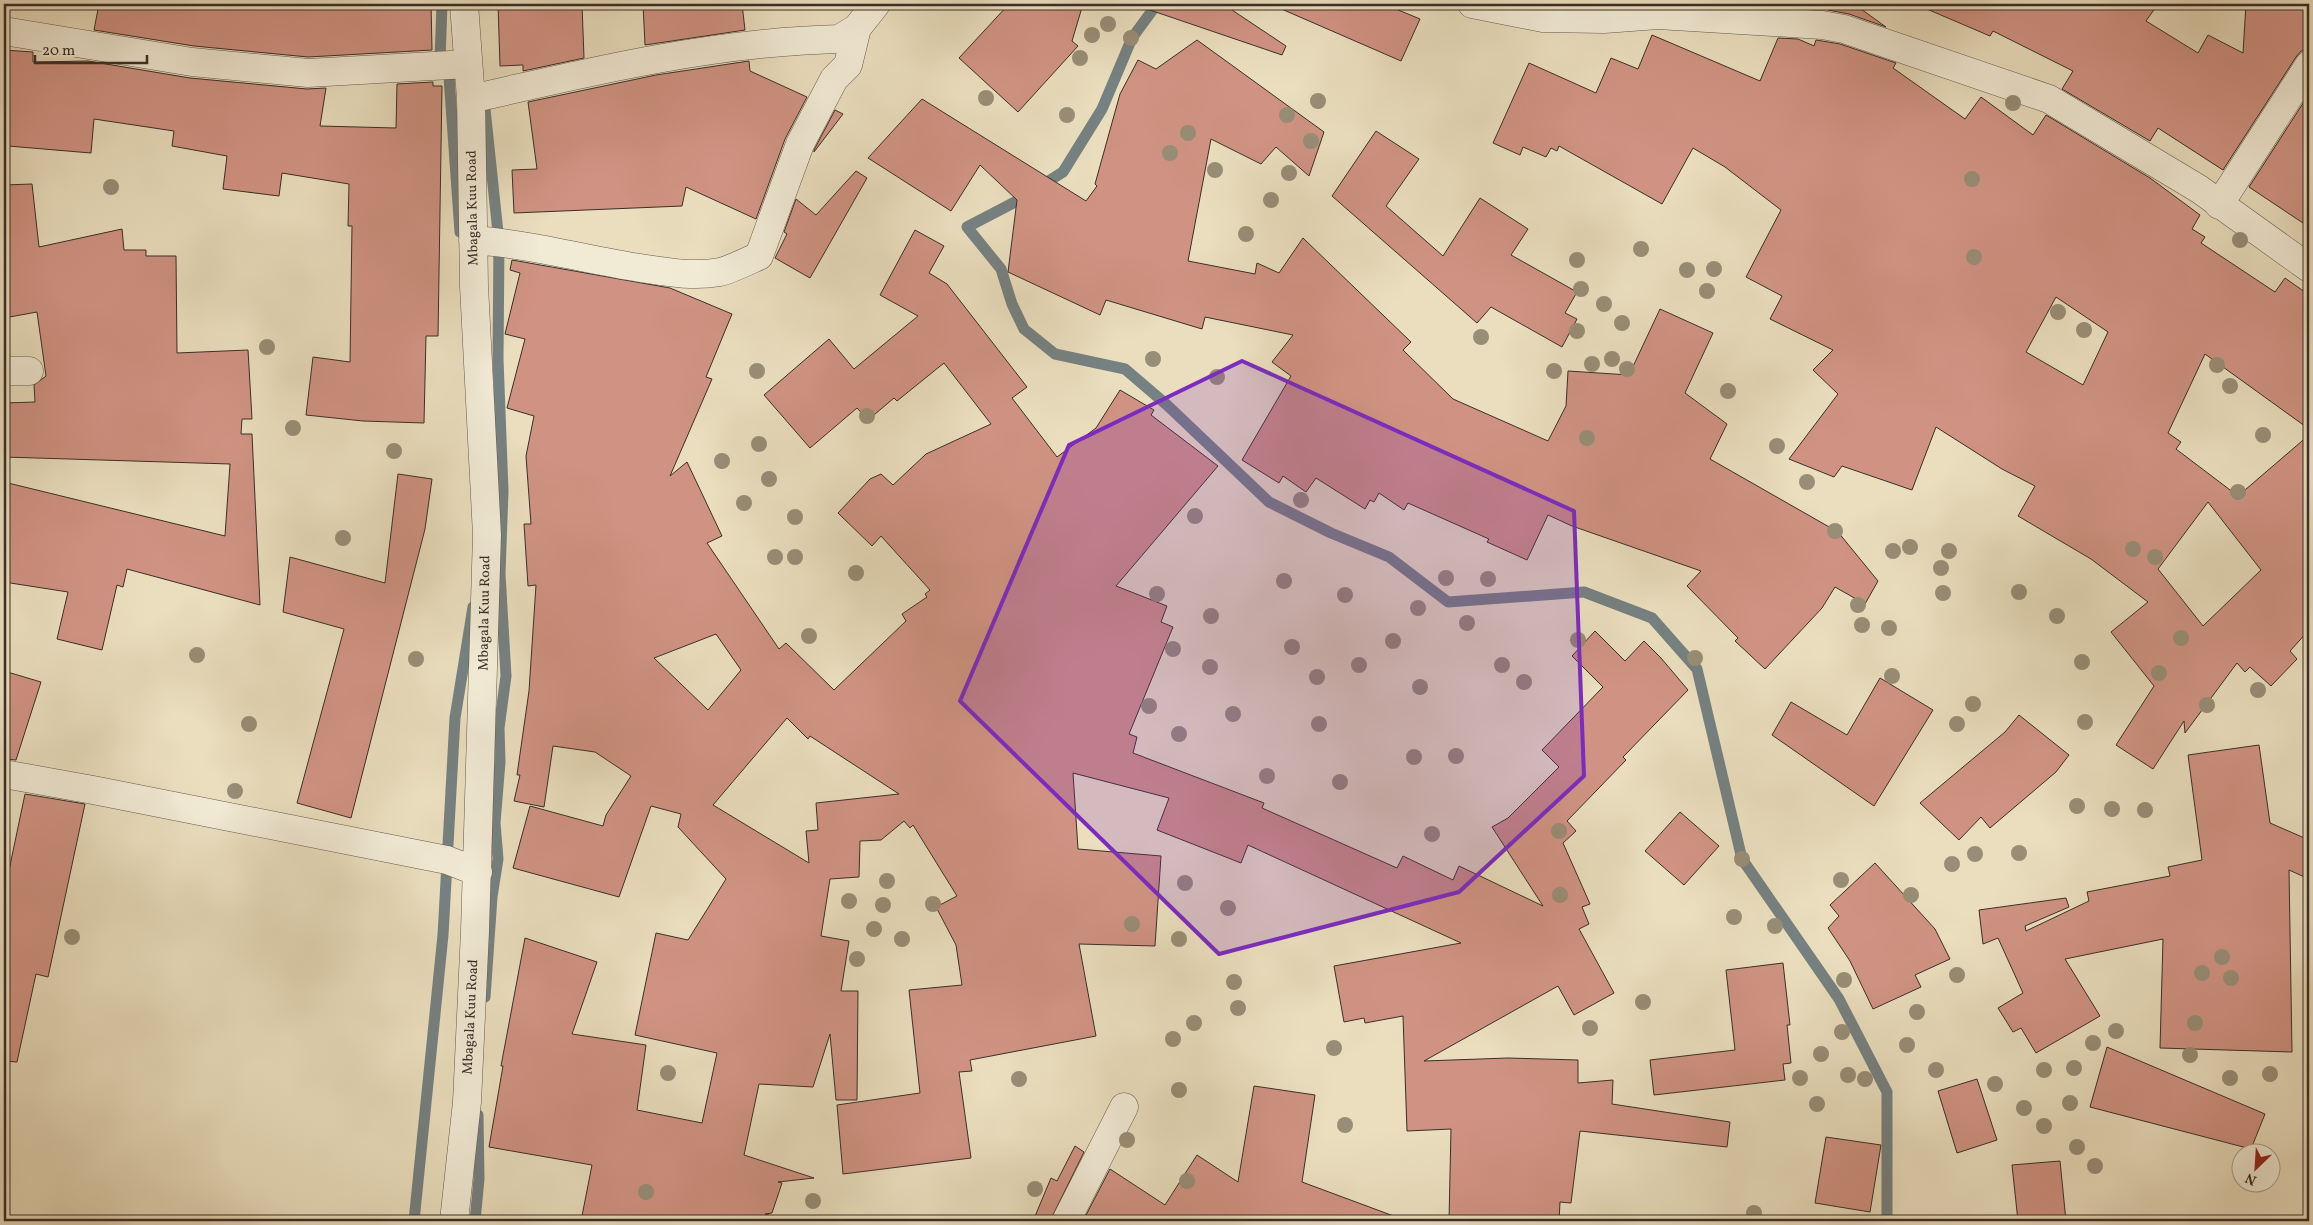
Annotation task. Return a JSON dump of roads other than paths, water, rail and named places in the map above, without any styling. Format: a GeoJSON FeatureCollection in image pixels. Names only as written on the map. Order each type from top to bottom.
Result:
{"type":"FeatureCollection","features":[{"type":"Feature","properties":{"kind":"street","name":"Mbagala Kuu Road"},"geometry":{"type":"LineString","coordinates":[[454,1221],[467,1102],[478,872],[487,535],[473,240],[471,99],[464,4]]}},
{"type":"Feature","properties":{"kind":"street"},"geometry":{"type":"LineString","coordinates":[[471,99],[658,58],[713,49],[839,39],[857,28],[876,4]]}},
{"type":"Feature","properties":{"kind":"street"},"geometry":{"type":"LineString","coordinates":[[1472,4],[1543,18],[1604,19],[1658,15],[1822,25],[1844,29],[2049,99],[2199,189],[2309,268]]}},
{"type":"Feature","properties":{"kind":"street"},"geometry":{"type":"LineString","coordinates":[[473,240],[499,242],[686,275],[722,272],[759,256],[800,144],[834,79],[848,65],[857,28]]}},
{"type":"Feature","properties":{"kind":"street"},"geometry":{"type":"LineString","coordinates":[[4,31],[192,62],[308,73],[468,64]]}},
{"type":"Feature","properties":{"kind":"street"},"geometry":{"type":"LineString","coordinates":[[2219,205],[2309,65]]}},
{"type":"Feature","properties":{"kind":"street"},"geometry":{"type":"LineString","coordinates":[[4,774],[437,858],[478,872]]}},
{"type":"Feature","properties":{"kind":"street"},"geometry":{"type":"LineString","coordinates":[[1066,1221],[1124,1107]]}},
{"type":"Feature","properties":{"kind":"waterway"},"geometry":{"type":"LineString","coordinates":[[440,59],[442,4]]}},
{"type":"Feature","properties":{"kind":"waterway"},"geometry":{"type":"LineString","coordinates":[[1157,4],[1132,38],[1102,109],[1063,172],[1015,202],[967,227],[1001,269],[1012,304],[1024,329],[1055,354],[1125,369],[1167,405],[1269,502],[1331,533],[1389,557],[1448,602],[1584,592],[1652,618],[1697,669],[1742,859],[1839,999],[1887,1092],[1887,1221]]}},
{"type":"Feature","properties":{"kind":"waterway"},"geometry":{"type":"LineString","coordinates":[[449,77],[460,232]]}},
{"type":"Feature","properties":{"kind":"waterway"},"geometry":{"type":"LineString","coordinates":[[485,109],[499,242],[498,359],[503,491],[500,574],[506,676],[499,728],[500,762],[495,823],[498,859],[492,897],[485,997]]}},
{"type":"Feature","properties":{"kind":"waterway"},"geometry":{"type":"LineString","coordinates":[[414,1221],[443,935],[455,718],[473,607]]}},
{"type":"Feature","properties":{"kind":"waterway"},"geometry":{"type":"LineString","coordinates":[[475,1221],[479,1179],[478,1115]]}}]}
